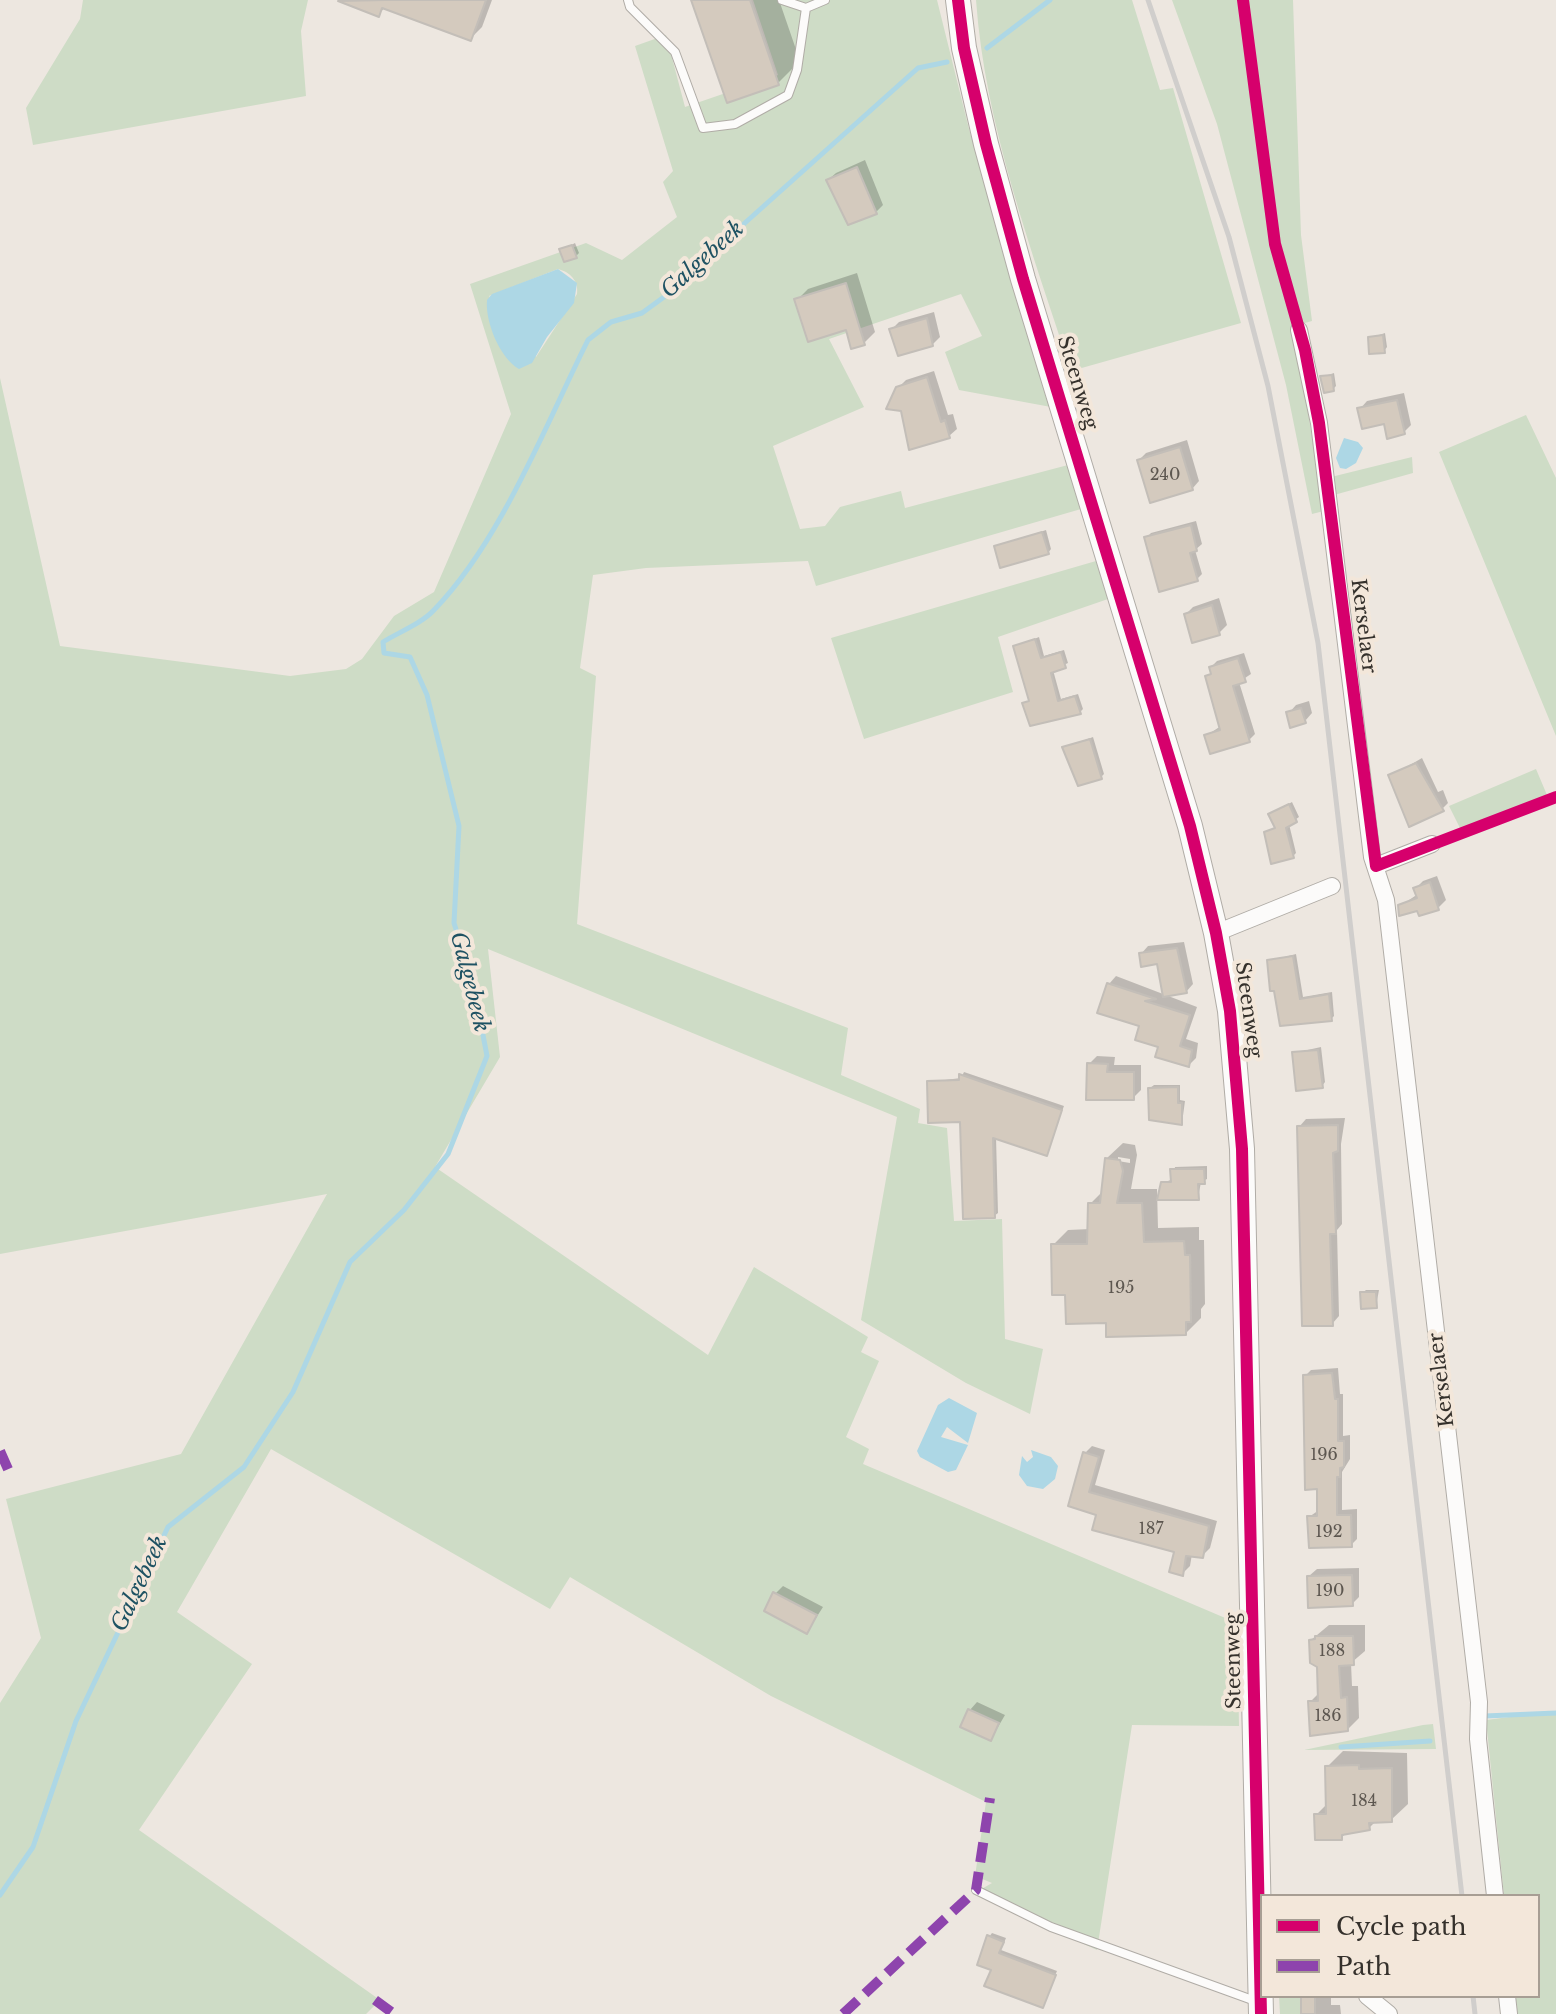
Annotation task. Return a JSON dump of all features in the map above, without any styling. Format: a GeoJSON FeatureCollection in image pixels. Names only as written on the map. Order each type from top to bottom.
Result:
{"type":"FeatureCollection","features":[{"type":"Feature","properties":{"kind":"main road","name":"Steenweg"},"geometry":{"type":"LineString","coordinates":[[958,0],[964,48],[1023,279],[1181,796],[1216,933],[1230,1011],[1242,1149],[1260,1908]]}},
{"type":"Feature","properties":{"kind":"street","name":"Kerselaer"},"geometry":{"type":"LineString","coordinates":[[1299,330],[1319,423],[1376,866],[1386,900],[1479,1702],[1478,1739],[1495,1894]]}},
{"type":"Feature","properties":{"kind":"street"},"geometry":{"type":"LineString","coordinates":[[1376,866],[1432,844]]}},
{"type":"Feature","properties":{"kind":"street"},"geometry":{"type":"LineString","coordinates":[[1216,933],[1332,886]]}},
{"type":"Feature","properties":{"kind":"street"},"geometry":{"type":"LineString","coordinates":[[1369,1998],[1389,2014]]}},
{"type":"Feature","properties":{"kind":"lane"},"geometry":{"type":"LineString","coordinates":[[628,0],[630,7],[675,52],[703,128],[735,124],[788,95],[797,70],[806,8]]}},
{"type":"Feature","properties":{"kind":"lane"},"geometry":{"type":"LineString","coordinates":[[782,0],[806,8],[825,0]]}},
{"type":"Feature","properties":{"kind":"lane","name":"Steenweg"},"geometry":{"type":"LineString","coordinates":[[976,1890],[1051,1927],[1261,2009]]}},
{"type":"Feature","properties":{"kind":"green space"},"geometry":{"type":"Polygon","coordinates":[[[83,0],[308,0],[301,31],[306,96],[33,145],[26,108],[80,19],[83,0]]]}},
{"type":"Feature","properties":{"kind":"green space"},"geometry":{"type":"Polygon","coordinates":[[[753,0],[937,0],[969,129],[1051,407],[959,390],[945,352],[982,336],[961,294],[829,339],[864,407],[773,446],[800,529],[825,526],[840,507],[901,491],[905,508],[1068,465],[1081,509],[816,586],[808,561],[646,568],[593,575],[580,668],[596,676],[577,924],[848,1028],[841,1075],[920,1109],[918,1123],[947,1128],[954,1221],[1002,1219],[1005,1339],[1043,1349],[1030,1414],[966,1383],[861,1320],[897,1117],[488,949],[500,1057],[435,1167],[708,1355],[754,1267],[868,1337],[861,1352],[879,1361],[846,1437],[869,1449],[863,1464],[1237,1623],[1239,1726],[1132,1725],[1097,1950],[973,1894],[992,1883],[975,1876],[986,1802],[771,1696],[570,1577],[550,1609],[271,1449],[177,1612],[252,1664],[139,1830],[380,2000],[366,2014],[0,2014],[0,1703],[41,1638],[6,1499],[181,1454],[327,1194],[0,1254],[0,378],[60,646],[290,676],[346,669],[362,659],[394,616],[434,592],[511,414],[470,284],[586,243],[622,260],[677,217],[663,182],[673,171],[635,46],[666,35],[685,107],[778,75],[753,0]],[[562,270],[489,296],[536,357],[577,294],[575,281],[562,270]]]}},
{"type":"Feature","properties":{"kind":"green space"},"geometry":{"type":"Polygon","coordinates":[[[976,0],[1132,0],[1160,90],[1173,88],[1241,323],[1071,371],[1012,188],[989,94],[976,0]]]}},
{"type":"Feature","properties":{"kind":"green space"},"geometry":{"type":"Polygon","coordinates":[[[1172,0],[1293,0],[1301,235],[1312,321],[1294,326],[1324,511],[1312,514],[1286,385],[1217,124],[1172,0]]]}},
{"type":"Feature","properties":{"kind":"green space"},"geometry":{"type":"Polygon","coordinates":[[[1526,415],[1556,478],[1556,736],[1439,452],[1526,415]]]}},
{"type":"Feature","properties":{"kind":"green space"},"geometry":{"type":"Polygon","coordinates":[[[1412,457],[1413,473],[1334,495],[1331,477],[1412,457]]]}},
{"type":"Feature","properties":{"kind":"green space"},"geometry":{"type":"Polygon","coordinates":[[[1096,561],[1108,599],[998,637],[1013,692],[864,739],[831,638],[1096,561]]]}},
{"type":"Feature","properties":{"kind":"green space"},"geometry":{"type":"Polygon","coordinates":[[[1536,769],[1547,795],[1461,830],[1449,806],[1536,769]]]}},
{"type":"Feature","properties":{"kind":"green space"},"geometry":{"type":"Polygon","coordinates":[[[1556,1711],[1556,2014],[1516,2014],[1514,1998],[1540,1998],[1540,1894],[1504,1894],[1486,1720],[1556,1711]]]}},
{"type":"Feature","properties":{"kind":"green space"},"geometry":{"type":"Polygon","coordinates":[[[1433,1724],[1436,1749],[1304,1750],[1423,1725],[1433,1724]]]}},
{"type":"Feature","properties":{"kind":"green space"},"geometry":{"type":"Polygon","coordinates":[[[1279,1998],[1300,1998],[1300,2014],[1280,2014],[1279,1998]]]}},
{"type":"Feature","properties":{"kind":"water"},"geometry":{"type":"Polygon","coordinates":[[[558,269],[577,283],[574,303],[547,337],[532,363],[519,369],[506,357],[495,339],[488,319],[487,300],[492,294],[558,269]]]}},
{"type":"Feature","properties":{"kind":"water"},"geometry":{"type":"Polygon","coordinates":[[[1344,438],[1358,442],[1363,448],[1356,463],[1346,469],[1340,468],[1336,458],[1344,438]]]}},
{"type":"Feature","properties":{"kind":"water"},"geometry":{"type":"Polygon","coordinates":[[[949,1398],[977,1413],[968,1443],[947,1427],[941,1437],[968,1445],[956,1470],[948,1472],[920,1457],[917,1451],[938,1405],[949,1398]]]}},
{"type":"Feature","properties":{"kind":"water"},"geometry":{"type":"Polygon","coordinates":[[[1031,1450],[1051,1457],[1058,1466],[1055,1479],[1043,1489],[1027,1486],[1019,1475],[1022,1456],[1027,1462],[1033,1457],[1031,1450]]]}},
{"type":"Feature","properties":{"kind":"building"},"geometry":{"type":"Polygon","coordinates":[[[486,0],[471,41],[382,8],[379,17],[338,1],[486,0]]]}},
{"type":"Feature","properties":{"kind":"building"},"geometry":{"type":"Polygon","coordinates":[[[691,0],[750,0],[779,85],[727,103],[691,0]]]}},
{"type":"Feature","properties":{"kind":"building"},"geometry":{"type":"Polygon","coordinates":[[[857,167],[877,214],[848,225],[826,180],[857,167]]]}},
{"type":"Feature","properties":{"kind":"building"},"geometry":{"type":"Polygon","coordinates":[[[572,245],[577,258],[564,262],[559,249],[572,245]]]}},
{"type":"Feature","properties":{"kind":"building"},"geometry":{"type":"Polygon","coordinates":[[[846,283],[865,345],[851,349],[846,330],[808,342],[794,299],[846,283]]]}},
{"type":"Feature","properties":{"kind":"building"},"geometry":{"type":"Polygon","coordinates":[[[927,318],[933,346],[898,356],[889,329],[927,318]]]}},
{"type":"Feature","properties":{"kind":"building"},"geometry":{"type":"Polygon","coordinates":[[[1383,335],[1385,353],[1369,354],[1368,337],[1383,335]]]}},
{"type":"Feature","properties":{"kind":"building"},"geometry":{"type":"Polygon","coordinates":[[[1332,375],[1334,391],[1324,393],[1320,376],[1332,375]]]}},
{"type":"Feature","properties":{"kind":"building"},"geometry":{"type":"Polygon","coordinates":[[[927,377],[941,422],[945,420],[950,438],[909,450],[901,411],[886,409],[896,387],[927,377]]]}},
{"type":"Feature","properties":{"kind":"building"},"geometry":{"type":"Polygon","coordinates":[[[1397,400],[1405,434],[1387,439],[1384,424],[1362,429],[1357,408],[1397,400]]]}},
{"type":"Feature","properties":{"kind":"building"},"geometry":{"type":"Polygon","coordinates":[[[1180,447],[1193,490],[1150,503],[1137,460],[1180,447]]]}},
{"type":"Feature","properties":{"kind":"building"},"geometry":{"type":"Polygon","coordinates":[[[1191,525],[1197,551],[1190,553],[1198,581],[1159,592],[1144,537],[1191,525]]]}},
{"type":"Feature","properties":{"kind":"building"},"geometry":{"type":"Polygon","coordinates":[[[1042,532],[1049,554],[1000,568],[994,546],[1042,532]]]}},
{"type":"Feature","properties":{"kind":"building"},"geometry":{"type":"Polygon","coordinates":[[[1212,605],[1220,635],[1192,643],[1184,614],[1212,605]]]}},
{"type":"Feature","properties":{"kind":"building"},"geometry":{"type":"Polygon","coordinates":[[[1035,639],[1041,658],[1061,652],[1066,668],[1051,673],[1058,701],[1075,696],[1081,714],[1030,726],[1022,703],[1029,701],[1013,646],[1035,639]]]}},
{"type":"Feature","properties":{"kind":"building"},"geometry":{"type":"Polygon","coordinates":[[[1238,658],[1246,682],[1233,686],[1250,742],[1210,754],[1204,735],[1220,730],[1205,676],[1211,674],[1209,667],[1238,658]]]}},
{"type":"Feature","properties":{"kind":"building"},"geometry":{"type":"Polygon","coordinates":[[[1301,708],[1306,723],[1290,728],[1286,712],[1301,708]]]}},
{"type":"Feature","properties":{"kind":"building"},"geometry":{"type":"Polygon","coordinates":[[[1090,739],[1102,779],[1078,786],[1062,747],[1090,739]]]}},
{"type":"Feature","properties":{"kind":"building"},"geometry":{"type":"Polygon","coordinates":[[[1416,763],[1444,811],[1409,827],[1388,775],[1416,763]]]}},
{"type":"Feature","properties":{"kind":"building"},"geometry":{"type":"Polygon","coordinates":[[[1289,804],[1297,822],[1286,828],[1294,858],[1271,864],[1264,832],[1275,828],[1268,814],[1289,804]]]}},
{"type":"Feature","properties":{"kind":"building"},"geometry":{"type":"Polygon","coordinates":[[[1430,882],[1439,910],[1419,916],[1417,911],[1399,916],[1398,905],[1417,898],[1413,888],[1430,882]]]}},
{"type":"Feature","properties":{"kind":"building"},"geometry":{"type":"Polygon","coordinates":[[[1177,948],[1187,993],[1163,997],[1157,964],[1141,967],[1139,953],[1177,948]]]}},
{"type":"Feature","properties":{"kind":"building"},"geometry":{"type":"Polygon","coordinates":[[[1293,956],[1300,999],[1329,994],[1332,1021],[1280,1026],[1274,991],[1270,991],[1267,960],[1293,956]]]}},
{"type":"Feature","properties":{"kind":"building"},"geometry":{"type":"Polygon","coordinates":[[[1107,983],[1156,999],[1145,1001],[1190,1015],[1180,1046],[1192,1050],[1189,1067],[1155,1057],[1158,1047],[1135,1040],[1139,1026],[1097,1013],[1107,983]]]}},
{"type":"Feature","properties":{"kind":"building"},"geometry":{"type":"Polygon","coordinates":[[[1318,1050],[1323,1088],[1296,1091],[1292,1052],[1318,1050]]]}},
{"type":"Feature","properties":{"kind":"building"},"geometry":{"type":"Polygon","coordinates":[[[1087,1063],[1108,1064],[1107,1072],[1134,1072],[1134,1100],[1086,1100],[1087,1063]]]}},
{"type":"Feature","properties":{"kind":"building"},"geometry":{"type":"Polygon","coordinates":[[[959,1074],[1062,1110],[1047,1156],[993,1138],[995,1218],[963,1219],[960,1122],[928,1123],[927,1081],[959,1080],[959,1074]]]}},
{"type":"Feature","properties":{"kind":"building"},"geometry":{"type":"Polygon","coordinates":[[[1178,1087],[1182,1125],[1149,1120],[1148,1088],[1178,1087]]]}},
{"type":"Feature","properties":{"kind":"building"},"geometry":{"type":"Polygon","coordinates":[[[1338,1125],[1338,1151],[1333,1153],[1336,1234],[1330,1234],[1333,1326],[1302,1326],[1297,1126],[1338,1125]]]}},
{"type":"Feature","properties":{"kind":"building"},"geometry":{"type":"Polygon","coordinates":[[[1105,1158],[1120,1160],[1123,1171],[1117,1203],[1142,1203],[1144,1242],[1184,1241],[1185,1255],[1190,1255],[1191,1322],[1186,1322],[1186,1335],[1106,1337],[1106,1323],[1066,1324],[1065,1295],[1052,1295],[1051,1244],[1087,1244],[1088,1203],[1100,1203],[1105,1158]]]}},
{"type":"Feature","properties":{"kind":"building"},"geometry":{"type":"Polygon","coordinates":[[[1170,1169],[1204,1169],[1205,1184],[1198,1184],[1199,1200],[1157,1200],[1161,1182],[1171,1182],[1170,1169]]]}},
{"type":"Feature","properties":{"kind":"building"},"geometry":{"type":"Polygon","coordinates":[[[1360,1292],[1376,1292],[1377,1308],[1361,1309],[1360,1292]]]}},
{"type":"Feature","properties":{"kind":"building"},"geometry":{"type":"Polygon","coordinates":[[[1332,1373],[1335,1399],[1338,1399],[1338,1441],[1344,1441],[1344,1467],[1340,1468],[1340,1477],[1337,1477],[1337,1515],[1351,1515],[1352,1547],[1309,1548],[1307,1516],[1317,1516],[1317,1489],[1305,1490],[1303,1375],[1332,1373]]]}},
{"type":"Feature","properties":{"kind":"building"},"geometry":{"type":"Polygon","coordinates":[[[1083,1452],[1099,1457],[1089,1492],[1209,1526],[1203,1558],[1186,1556],[1183,1576],[1169,1572],[1174,1552],[1092,1530],[1096,1515],[1068,1506],[1083,1452]]]}},
{"type":"Feature","properties":{"kind":"building"},"geometry":{"type":"Polygon","coordinates":[[[1352,1575],[1353,1606],[1308,1608],[1307,1576],[1352,1575]]]}},
{"type":"Feature","properties":{"kind":"building"},"geometry":{"type":"Polygon","coordinates":[[[773,1592],[817,1615],[807,1634],[764,1611],[773,1592]]]}},
{"type":"Feature","properties":{"kind":"building"},"geometry":{"type":"Polygon","coordinates":[[[1315,1636],[1353,1636],[1354,1665],[1339,1666],[1341,1698],[1347,1697],[1348,1731],[1310,1736],[1308,1701],[1318,1701],[1317,1667],[1310,1663],[1309,1640],[1315,1639],[1315,1636]]]}},
{"type":"Feature","properties":{"kind":"building"},"geometry":{"type":"Polygon","coordinates":[[[968,1709],[999,1723],[991,1741],[960,1727],[968,1709]]]}},
{"type":"Feature","properties":{"kind":"building"},"geometry":{"type":"Polygon","coordinates":[[[1359,1765],[1359,1769],[1392,1768],[1392,1822],[1369,1823],[1370,1830],[1342,1835],[1342,1840],[1315,1840],[1314,1814],[1326,1814],[1325,1766],[1359,1765]]]}},
{"type":"Feature","properties":{"kind":"building"},"geometry":{"type":"Polygon","coordinates":[[[987,1935],[1004,1942],[999,1953],[1056,1975],[1043,2008],[984,1986],[991,1970],[977,1965],[987,1935]]]}},
{"type":"Feature","properties":{"kind":"building"},"geometry":{"type":"Polygon","coordinates":[[[1301,1998],[1315,1998],[1315,2014],[1301,2014],[1301,1998]]]}},
{"type":"Feature","properties":{"kind":"waterway","name":"Galgebeek"},"geometry":{"type":"LineString","coordinates":[[987,48],[1050,0]]}},
{"type":"Feature","properties":{"kind":"waterway","name":"Galgebeek"},"geometry":{"type":"LineString","coordinates":[[0,1895],[33,1847],[76,1721],[168,1527],[244,1467],[293,1392],[350,1262],[404,1210],[448,1154],[487,1056],[474,988],[454,923],[459,826],[427,695],[410,657],[384,653],[383,642],[429,615],[480,551],[520,481],[588,340],[611,322],[642,313],[697,273],[708,256],[918,68],[947,62]]}},
{"type":"Feature","properties":{"kind":"waterway"},"geometry":{"type":"LineString","coordinates":[[1485,1716],[1556,1713]]}},
{"type":"Feature","properties":{"kind":"waterway"},"geometry":{"type":"LineString","coordinates":[[1341,1747],[1430,1741]]}},
{"type":"Feature","properties":{"kind":"railway"},"geometry":{"type":"LineString","coordinates":[[1148,0],[1229,237],[1268,386],[1318,643],[1462,1894]]}},
{"type":"Feature","properties":{"kind":"railway"},"geometry":{"type":"LineString","coordinates":[[1473,1998],[1475,2014]]}},
{"type":"Feature","properties":{"kind":"marked path"},"geometry":{"type":"LineString","coordinates":[[0,1451],[11,1476]]}},
{"type":"Feature","properties":{"kind":"marked path"},"geometry":{"type":"LineString","coordinates":[[843,2014],[976,1890],[990,1798]]}},
{"type":"Feature","properties":{"kind":"marked path"},"geometry":{"type":"LineString","coordinates":[[375,2000],[394,2014]]}},
{"type":"Feature","properties":{"kind":"cycle path"},"geometry":{"type":"LineString","coordinates":[[958,0],[964,48],[986,144],[1023,279],[1190,826],[1216,933],[1230,1011],[1242,1149],[1260,1968]]}},
{"type":"Feature","properties":{"kind":"cycle path"},"geometry":{"type":"LineString","coordinates":[[1243,0],[1275,244],[1305,350],[1319,423],[1376,866],[1556,797]]}},
{"type":"Feature","properties":{"kind":"cycle path"},"geometry":{"type":"LineString","coordinates":[[1261,1998],[1261,2014]]}}]}
